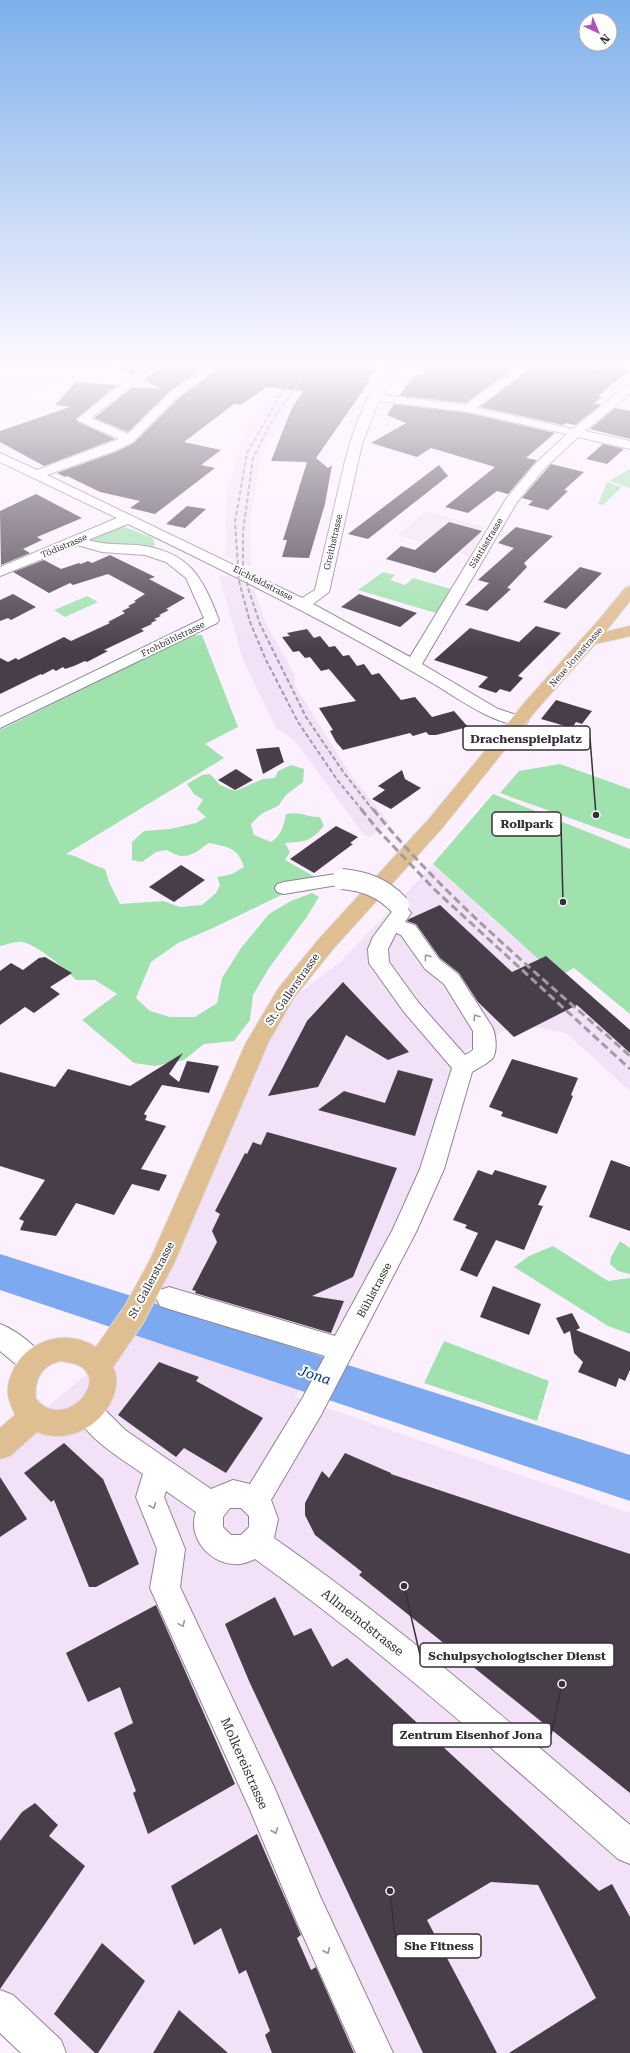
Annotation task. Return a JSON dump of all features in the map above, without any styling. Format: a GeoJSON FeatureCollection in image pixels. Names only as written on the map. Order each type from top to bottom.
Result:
{"type":"FeatureCollection","features":[{"type":"Feature","properties":{"kind":"main road","name":"Neue Jonastrasse"},"geometry":{"type":"LineString","coordinates":[[520,721],[591,640],[630,591]]}},
{"type":"Feature","properties":{"kind":"main road"},"geometry":{"type":"LineString","coordinates":[[591,640],[630,631]]}},
{"type":"Feature","properties":{"kind":"main road","name":"St. Gallerstrasse"},"geometry":{"type":"LineString","coordinates":[[99,1364],[158,1295],[210,1148],[235,1097],[249,1060],[273,1012],[314,956],[384,882],[520,721]]}},
{"type":"Feature","properties":{"kind":"main road"},"geometry":{"type":"LineString","coordinates":[[61,1349],[76,1349],[89,1355],[99,1364],[103,1376],[102,1388],[97,1401],[88,1412],[75,1419],[61,1423],[46,1422],[34,1417],[26,1408],[21,1398],[21,1385],[25,1374],[33,1363],[46,1354],[61,1349]]}},
{"type":"Feature","properties":{"kind":"main road"},"geometry":{"type":"LineString","coordinates":[[0,1446],[34,1417]]}},
{"type":"Feature","properties":{"kind":"street","name":"Eichfeldstrasse"},"geometry":{"type":"LineString","coordinates":[[4,459],[213,559],[303,604],[413,665],[492,712],[520,721]]}},
{"type":"Feature","properties":{"kind":"street"},"geometry":{"type":"LineString","coordinates":[[35,475],[81,459]]}},
{"type":"Feature","properties":{"kind":"street","name":"Greithstrasse"},"geometry":{"type":"LineString","coordinates":[[303,604],[322,592],[352,459]]}},
{"type":"Feature","properties":{"kind":"street","name":"Säntisstrasse"},"geometry":{"type":"LineString","coordinates":[[413,665],[521,487],[546,459]]}},
{"type":"Feature","properties":{"kind":"street","name":"Tödistrasse"},"geometry":{"type":"LineString","coordinates":[[0,572],[128,519]]}},
{"type":"Feature","properties":{"kind":"street","name":"Frohbühlstrasse"},"geometry":{"type":"LineString","coordinates":[[0,723],[212,620],[192,576],[176,563],[162,556],[143,550],[94,547],[77,540]]}},
{"type":"Feature","properties":{"kind":"street"},"geometry":{"type":"LineString","coordinates":[[284,888],[342,879],[368,883],[387,892],[396,914],[432,964],[451,979],[484,1030],[484,1054],[463,1067],[411,1007],[379,963],[378,949],[396,914]]}},
{"type":"Feature","properties":{"kind":"street","name":"Bühlstrasse"},"geometry":{"type":"LineString","coordinates":[[256,1500],[312,1406],[404,1232],[432,1169],[463,1067]]}},
{"type":"Feature","properties":{"kind":"street"},"geometry":{"type":"LineString","coordinates":[[158,1295],[340,1352]]}},
{"type":"Feature","properties":{"kind":"street"},"geometry":{"type":"LineString","coordinates":[[0,1336],[33,1363]]}},
{"type":"Feature","properties":{"kind":"street"},"geometry":{"type":"LineString","coordinates":[[88,1412],[114,1439],[213,1507]]}},
{"type":"Feature","properties":{"kind":"street","name":"Molkereistrasse"},"geometry":{"type":"LineString","coordinates":[[158,1469],[150,1497],[171,1549],[166,1588],[263,1802],[308,1908],[375,2053]]}},
{"type":"Feature","properties":{"kind":"street"},"geometry":{"type":"LineString","coordinates":[[238,1494],[248,1496],[256,1500],[263,1509],[265,1520],[263,1532],[256,1542],[247,1548],[236,1550],[224,1548],[215,1542],[210,1534],[208,1525],[209,1516],[213,1507],[220,1500],[238,1494]]}},
{"type":"Feature","properties":{"kind":"street","name":"Allmeindstrasse"},"geometry":{"type":"LineString","coordinates":[[256,1542],[310,1580],[414,1662],[630,1847]]}},
{"type":"Feature","properties":{"kind":"street"},"geometry":{"type":"LineString","coordinates":[[0,2008],[48,2053]]}},
{"type":"Feature","properties":{"kind":"shaded area"},"geometry":{"type":"Polygon","coordinates":[[[237,459],[260,459],[250,522],[251,566],[225,556],[227,489],[237,459]]]}},
{"type":"Feature","properties":{"kind":"shaded area"},"geometry":{"type":"Polygon","coordinates":[[[426,511],[485,527],[469,556],[397,535],[426,511]]]}},
{"type":"Feature","properties":{"kind":"shaded area"},"geometry":{"type":"Polygon","coordinates":[[[219,576],[229,576],[254,589],[266,624],[295,675],[294,684],[352,777],[389,822],[370,837],[364,835],[294,740],[276,728],[243,660],[219,576]]]}},
{"type":"Feature","properties":{"kind":"shaded area"},"geometry":{"type":"Polygon","coordinates":[[[433,865],[630,1042],[630,1091],[566,1033],[519,1024],[455,1056],[431,1145],[407,1204],[360,1295],[295,1397],[630,1513],[630,2053],[48,2053],[0,2008],[0,1446],[99,1364],[273,1012],[338,964],[433,865]]]}},
{"type":"Feature","properties":{"kind":"green space"},"geometry":{"type":"Polygon","coordinates":[[[630,469],[630,488],[609,481],[630,469]]]}},
{"type":"Feature","properties":{"kind":"green space"},"geometry":{"type":"Polygon","coordinates":[[[607,482],[622,487],[603,505],[598,504],[607,482]]]}},
{"type":"Feature","properties":{"kind":"green space"},"geometry":{"type":"Polygon","coordinates":[[[125,527],[153,538],[155,546],[148,548],[94,543],[90,540],[111,530],[125,527]]]}},
{"type":"Feature","properties":{"kind":"green space"},"geometry":{"type":"Polygon","coordinates":[[[383,572],[395,575],[390,580],[405,585],[413,578],[451,589],[436,613],[358,590],[383,572]]]}},
{"type":"Feature","properties":{"kind":"green space"},"geometry":{"type":"Polygon","coordinates":[[[87,596],[98,602],[65,617],[54,610],[87,596]]]}},
{"type":"Feature","properties":{"kind":"green space"},"geometry":{"type":"Polygon","coordinates":[[[192,635],[202,635],[238,727],[205,744],[224,758],[66,854],[75,856],[95,866],[105,869],[109,882],[120,904],[163,901],[180,907],[202,905],[216,893],[220,885],[217,877],[232,874],[244,867],[239,855],[226,847],[209,843],[189,855],[179,856],[167,850],[156,852],[142,862],[132,860],[132,842],[144,831],[170,829],[196,823],[206,817],[197,809],[203,800],[194,794],[187,784],[202,775],[210,774],[220,785],[235,791],[263,779],[275,778],[278,771],[291,765],[304,769],[303,782],[286,795],[278,806],[261,814],[251,824],[254,835],[271,842],[280,833],[286,814],[296,813],[320,817],[324,826],[315,836],[303,841],[285,843],[290,852],[285,860],[317,878],[213,928],[178,943],[151,962],[136,998],[150,1011],[170,1017],[195,1017],[217,1003],[222,978],[241,948],[269,914],[291,901],[312,893],[319,897],[306,918],[269,968],[253,995],[250,1020],[234,1041],[204,1044],[184,1060],[155,1066],[134,1063],[82,1020],[117,994],[95,980],[76,980],[50,958],[35,947],[28,944],[20,942],[0,946],[0,730],[192,635]]]}},
{"type":"Feature","properties":{"kind":"green space"},"geometry":{"type":"Polygon","coordinates":[[[560,764],[630,789],[630,838],[628,839],[500,793],[519,771],[560,764]]]}},
{"type":"Feature","properties":{"kind":"green space"},"geometry":{"type":"Polygon","coordinates":[[[493,794],[630,849],[630,1014],[574,968],[558,977],[433,864],[493,794]]]}},
{"type":"Feature","properties":{"kind":"green space"},"geometry":{"type":"Polygon","coordinates":[[[620,1241],[630,1248],[630,1274],[618,1271],[610,1264],[611,1257],[620,1241]]]}},
{"type":"Feature","properties":{"kind":"green space"},"geometry":{"type":"Polygon","coordinates":[[[553,1246],[608,1281],[630,1278],[630,1334],[608,1326],[514,1267],[529,1256],[553,1246]]]}},
{"type":"Feature","properties":{"kind":"green space"},"geometry":{"type":"Polygon","coordinates":[[[444,1341],[549,1381],[537,1421],[424,1383],[444,1341]]]}},
{"type":"Feature","properties":{"kind":"building"},"geometry":{"type":"Polygon","coordinates":[[[31,459],[63,459],[44,466],[31,459]]]}},
{"type":"Feature","properties":{"kind":"building"},"geometry":{"type":"Polygon","coordinates":[[[97,459],[209,459],[201,465],[215,468],[155,514],[130,508],[140,501],[100,492],[67,476],[65,477],[57,473],[97,459]]]}},
{"type":"Feature","properties":{"kind":"building"},"geometry":{"type":"Polygon","coordinates":[[[272,459],[317,459],[328,468],[332,465],[325,504],[309,558],[282,557],[287,540],[283,540],[307,462],[271,461],[272,459]]]}},
{"type":"Feature","properties":{"kind":"building"},"geometry":{"type":"Polygon","coordinates":[[[467,459],[537,460],[508,494],[497,491],[468,513],[445,507],[495,467],[467,459]]]}},
{"type":"Feature","properties":{"kind":"building"},"geometry":{"type":"Polygon","coordinates":[[[586,459],[613,459],[607,464],[586,459]]]}},
{"type":"Feature","properties":{"kind":"building"},"geometry":{"type":"Polygon","coordinates":[[[551,464],[584,472],[564,490],[568,491],[548,510],[528,505],[533,501],[522,498],[551,464]]]}},
{"type":"Feature","properties":{"kind":"building"},"geometry":{"type":"Polygon","coordinates":[[[439,465],[448,476],[368,539],[348,534],[439,465]]]}},
{"type":"Feature","properties":{"kind":"building"},"geometry":{"type":"Polygon","coordinates":[[[36,494],[82,518],[37,537],[42,540],[23,549],[30,553],[1,565],[0,511],[36,494]]]}},
{"type":"Feature","properties":{"kind":"building"},"geometry":{"type":"Polygon","coordinates":[[[187,506],[206,509],[185,528],[166,524],[187,506]]]}},
{"type":"Feature","properties":{"kind":"building"},"geometry":{"type":"Polygon","coordinates":[[[449,522],[482,531],[435,573],[386,559],[401,546],[415,550],[449,522]]]}},
{"type":"Feature","properties":{"kind":"building"},"geometry":{"type":"Polygon","coordinates":[[[516,527],[553,536],[524,563],[527,567],[507,588],[511,589],[487,611],[465,605],[489,583],[478,580],[514,548],[498,543],[516,527]]]}},
{"type":"Feature","properties":{"kind":"building"},"geometry":{"type":"Polygon","coordinates":[[[110,555],[155,577],[149,579],[185,598],[166,609],[169,610],[154,619],[157,620],[151,623],[152,624],[141,629],[144,631],[104,650],[108,651],[87,662],[85,661],[65,669],[63,667],[56,671],[53,669],[0,694],[0,658],[8,662],[16,658],[18,660],[64,637],[71,641],[110,623],[108,622],[125,613],[122,611],[130,607],[128,606],[136,602],[134,601],[145,594],[108,574],[73,585],[70,583],[49,593],[13,572],[44,560],[61,569],[88,561],[92,563],[110,555]]]}},
{"type":"Feature","properties":{"kind":"building"},"geometry":{"type":"Polygon","coordinates":[[[580,567],[602,573],[566,609],[543,602],[580,567]]]}},
{"type":"Feature","properties":{"kind":"building"},"geometry":{"type":"Polygon","coordinates":[[[13,594],[36,607],[11,620],[8,618],[0,621],[0,600],[13,594]]]}},
{"type":"Feature","properties":{"kind":"building"},"geometry":{"type":"Polygon","coordinates":[[[359,594],[417,613],[400,627],[341,607],[359,594]]]}},
{"type":"Feature","properties":{"kind":"building"},"geometry":{"type":"Polygon","coordinates":[[[536,626],[561,633],[518,676],[523,678],[510,692],[500,689],[496,693],[478,687],[488,677],[434,660],[470,628],[519,642],[536,626]]]}},
{"type":"Feature","properties":{"kind":"building"},"geometry":{"type":"Polygon","coordinates":[[[307,629],[314,638],[320,636],[329,647],[335,646],[343,656],[349,655],[357,666],[364,664],[372,675],[379,673],[401,700],[415,697],[432,717],[454,711],[468,727],[436,735],[429,735],[426,732],[413,736],[410,733],[343,750],[336,742],[330,731],[333,730],[319,708],[356,701],[329,669],[321,671],[310,657],[305,658],[299,651],[293,652],[282,637],[290,636],[287,633],[307,629]]]}},
{"type":"Feature","properties":{"kind":"building"},"geometry":{"type":"Polygon","coordinates":[[[556,700],[592,711],[582,724],[576,722],[572,728],[541,719],[556,700]]]}},
{"type":"Feature","properties":{"kind":"building"},"geometry":{"type":"Polygon","coordinates":[[[279,747],[284,762],[263,774],[256,749],[279,747]]]}},
{"type":"Feature","properties":{"kind":"building"},"geometry":{"type":"Polygon","coordinates":[[[236,769],[253,780],[235,790],[218,780],[236,769]]]}},
{"type":"Feature","properties":{"kind":"building"},"geometry":{"type":"Polygon","coordinates":[[[402,770],[405,779],[421,788],[391,809],[372,799],[385,790],[378,786],[402,770]]]}},
{"type":"Feature","properties":{"kind":"building"},"geometry":{"type":"Polygon","coordinates":[[[336,826],[358,837],[350,843],[353,844],[314,873],[290,859],[336,826]]]}},
{"type":"Feature","properties":{"kind":"building"},"geometry":{"type":"Polygon","coordinates":[[[181,865],[205,880],[174,902],[149,887],[181,865]]]}},
{"type":"Feature","properties":{"kind":"building"},"geometry":{"type":"Polygon","coordinates":[[[440,905],[512,972],[546,956],[630,1030],[630,1053],[577,1005],[514,1037],[478,1002],[459,973],[440,958],[416,924],[407,921],[440,905]]]}},
{"type":"Feature","properties":{"kind":"building"},"geometry":{"type":"Polygon","coordinates":[[[45,957],[72,973],[50,987],[60,994],[34,1013],[25,1007],[0,1025],[0,971],[11,963],[23,970],[39,958],[45,957]]]}},
{"type":"Feature","properties":{"kind":"building"},"geometry":{"type":"Polygon","coordinates":[[[343,982],[409,1052],[388,1060],[346,1035],[318,1087],[268,1096],[307,1021],[343,982]]]}},
{"type":"Feature","properties":{"kind":"building"},"geometry":{"type":"Polygon","coordinates":[[[183,1053],[169,1074],[179,1082],[187,1061],[219,1066],[209,1093],[162,1085],[144,1114],[147,1116],[145,1120],[166,1126],[141,1169],[167,1175],[159,1191],[132,1184],[114,1215],[76,1203],[56,1236],[20,1230],[24,1221],[19,1219],[45,1180],[0,1166],[0,1072],[55,1087],[68,1069],[130,1086],[183,1053]]]}},
{"type":"Feature","properties":{"kind":"building"},"geometry":{"type":"Polygon","coordinates":[[[512,1059],[578,1078],[571,1095],[573,1096],[557,1134],[501,1116],[503,1112],[489,1107],[512,1059]]]}},
{"type":"Feature","properties":{"kind":"building"},"geometry":{"type":"Polygon","coordinates":[[[398,1070],[433,1079],[415,1136],[318,1110],[344,1091],[385,1103],[398,1070]]]}},
{"type":"Feature","properties":{"kind":"building"},"geometry":{"type":"Polygon","coordinates":[[[267,1132],[397,1168],[353,1277],[312,1296],[344,1301],[331,1333],[195,1293],[196,1291],[192,1290],[217,1242],[212,1231],[220,1214],[215,1211],[245,1153],[247,1154],[253,1142],[261,1145],[267,1132]]]}},
{"type":"Feature","properties":{"kind":"building"},"geometry":{"type":"Polygon","coordinates":[[[611,1160],[630,1167],[630,1231],[589,1217],[611,1160]]]}},
{"type":"Feature","properties":{"kind":"building"},"geometry":{"type":"Polygon","coordinates":[[[478,1170],[492,1175],[495,1170],[547,1186],[538,1205],[543,1206],[524,1250],[496,1240],[477,1277],[460,1270],[478,1233],[465,1228],[467,1225],[453,1220],[478,1170]]]}},
{"type":"Feature","properties":{"kind":"building"},"geometry":{"type":"Polygon","coordinates":[[[493,1286],[541,1304],[529,1335],[480,1317],[493,1286]]]}},
{"type":"Feature","properties":{"kind":"building"},"geometry":{"type":"Polygon","coordinates":[[[572,1313],[580,1328],[576,1330],[630,1352],[630,1370],[625,1381],[619,1378],[616,1387],[578,1372],[583,1362],[574,1353],[570,1331],[564,1334],[556,1318],[572,1313]]]}},
{"type":"Feature","properties":{"kind":"building"},"geometry":{"type":"Polygon","coordinates":[[[159,1362],[199,1377],[196,1381],[263,1418],[226,1473],[184,1448],[176,1457],[118,1415],[159,1362]]]}},
{"type":"Feature","properties":{"kind":"building"},"geometry":{"type":"Polygon","coordinates":[[[64,1443],[103,1479],[139,1564],[96,1587],[89,1587],[54,1500],[51,1502],[24,1473],[64,1443]]]}},
{"type":"Feature","properties":{"kind":"building"},"geometry":{"type":"Polygon","coordinates":[[[345,1453],[391,1474],[630,1554],[630,1793],[359,1575],[362,1572],[315,1535],[305,1515],[305,1503],[322,1471],[329,1478],[345,1453]]]}},
{"type":"Feature","properties":{"kind":"building"},"geometry":{"type":"Polygon","coordinates":[[[0,1477],[27,1519],[0,1537],[0,1477]]]}},
{"type":"Feature","properties":{"kind":"building"},"geometry":{"type":"Polygon","coordinates":[[[275,1597],[294,1636],[311,1628],[332,1667],[347,1658],[599,1891],[612,1884],[630,1917],[630,2053],[509,2053],[596,1998],[538,1885],[491,1882],[427,1920],[497,2053],[423,2053],[249,1681],[225,1624],[275,1597]]]}},
{"type":"Feature","properties":{"kind":"building"},"geometry":{"type":"Polygon","coordinates":[[[156,1605],[235,1784],[148,1834],[133,1793],[136,1791],[114,1733],[133,1723],[120,1687],[88,1702],[66,1653],[156,1605]]]}},
{"type":"Feature","properties":{"kind":"building"},"geometry":{"type":"Polygon","coordinates":[[[35,1803],[58,1825],[49,1836],[85,1866],[0,1989],[0,1841],[22,1812],[35,1803]]]}},
{"type":"Feature","properties":{"kind":"building"},"geometry":{"type":"Polygon","coordinates":[[[257,1834],[301,1935],[297,1938],[311,1970],[316,1967],[354,2053],[272,2053],[265,2035],[270,2031],[246,1970],[239,1974],[221,1928],[194,1945],[171,1886],[257,1834]]]}},
{"type":"Feature","properties":{"kind":"building"},"geometry":{"type":"Polygon","coordinates":[[[102,1943],[145,1981],[98,2053],[95,2053],[54,2014],[102,1943]]]}},
{"type":"Feature","properties":{"kind":"building"},"geometry":{"type":"Polygon","coordinates":[[[179,2010],[228,2053],[153,2053],[179,2010]]]}},
{"type":"Feature","properties":{"kind":"waterway","name":"Jona"},"geometry":{"type":"LineString","coordinates":[[0,1272],[630,1478]]}},
{"type":"Feature","properties":{"kind":"railway"},"geometry":{"type":"LineString","coordinates":[[246,459],[235,522],[239,581],[250,622],[266,660],[298,722],[338,781],[362,810]]}},
{"type":"Feature","properties":{"kind":"railway"},"geometry":{"type":"LineString","coordinates":[[253,459],[243,532],[243,564],[248,588],[260,624],[306,717],[344,773],[373,810]]}},
{"type":"Feature","properties":{"kind":"railway"},"geometry":{"type":"LineString","coordinates":[[361,809],[378,830],[435,890],[630,1069]]}},
{"type":"Feature","properties":{"kind":"railway"},"geometry":{"type":"LineString","coordinates":[[373,809],[402,843],[464,907],[630,1056]]}},
{"type":"Feature","properties":{"kind":"place","name":"Drachenspielplatz"},"geometry":{"type":"Point","coordinates":[596,815]}},
{"type":"Feature","properties":{"kind":"place","name":"Rollpark"},"geometry":{"type":"Point","coordinates":[563,902]}},
{"type":"Feature","properties":{"kind":"place","name":"Schulpsychologischer Dienst"},"geometry":{"type":"Point","coordinates":[404,1586]}},
{"type":"Feature","properties":{"kind":"place","name":"Zentrum Eisenhof Jona"},"geometry":{"type":"Point","coordinates":[562,1684]}},
{"type":"Feature","properties":{"kind":"place","name":"She Fitness"},"geometry":{"type":"Point","coordinates":[390,1891]}}]}
